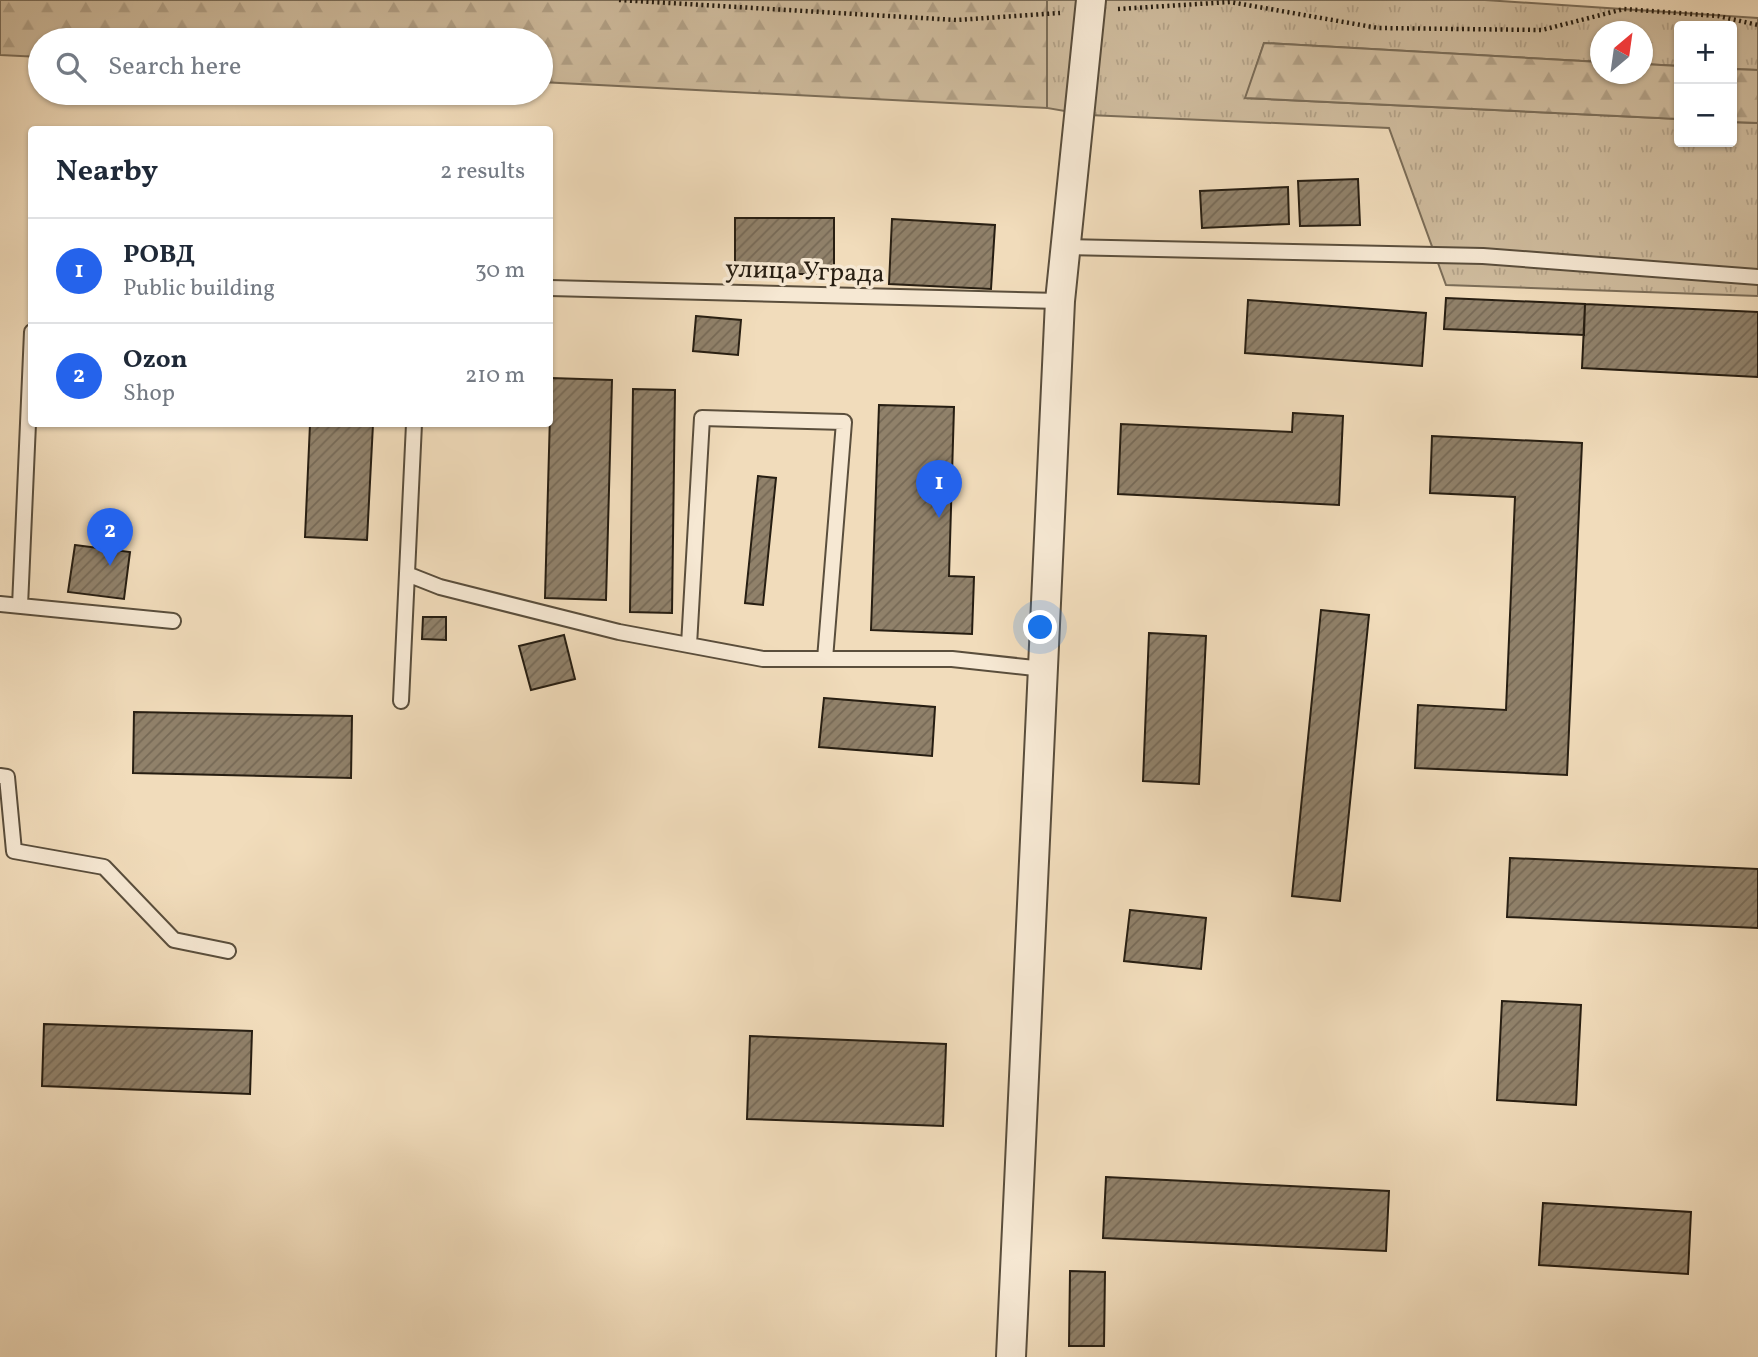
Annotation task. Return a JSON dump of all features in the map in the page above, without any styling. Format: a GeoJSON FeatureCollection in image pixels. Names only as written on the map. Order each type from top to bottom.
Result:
{"type":"FeatureCollection","features":[{"type":"Feature","properties":{"kind":"street"},"geometry":{"type":"LineString","coordinates":[[1011,1357],[1059,301],[1090,5]]}},
{"type":"Feature","properties":{"kind":"lane"},"geometry":{"type":"LineString","coordinates":[[1065,247],[1483,256],[1758,277]]}},
{"type":"Feature","properties":{"kind":"lane","name":"улица Уграда"},"geometry":{"type":"LineString","coordinates":[[553,288],[1059,301]]}},
{"type":"Feature","properties":{"kind":"lane"},"geometry":{"type":"LineString","coordinates":[[689,645],[702,418],[844,422],[825,659]]}},
{"type":"Feature","properties":{"kind":"lane"},"geometry":{"type":"LineString","coordinates":[[20,606],[28,423]]}},
{"type":"Feature","properties":{"kind":"lane"},"geometry":{"type":"LineString","coordinates":[[401,701],[415,427]]}},
{"type":"Feature","properties":{"kind":"lane"},"geometry":{"type":"LineString","coordinates":[[407,574],[440,587],[568,619],[763,659],[952,659],[1044,669]]}},
{"type":"Feature","properties":{"kind":"lane"},"geometry":{"type":"LineString","coordinates":[[0,604],[173,621]]}},
{"type":"Feature","properties":{"kind":"lane"},"geometry":{"type":"LineString","coordinates":[[0,776],[7,777],[14,851],[104,867],[174,940],[228,951]]}},
{"type":"Feature","properties":{"kind":"path"},"geometry":{"type":"LineString","coordinates":[[619,0],[956,20],[1090,5],[1230,2],[1378,28],[1542,30],[1624,9],[1718,16],[1758,25]]}},
{"type":"Feature","properties":{"kind":"green space"},"geometry":{"type":"Polygon","coordinates":[[[0,0],[1047,0],[1047,108],[553,83],[553,28],[28,28],[28,56],[0,55],[0,0]]]}},
{"type":"Feature","properties":{"kind":"green space"},"geometry":{"type":"Polygon","coordinates":[[[1047,0],[1485,0],[1758,18],[1758,70],[1737,69],[1737,21],[1674,21],[1674,66],[1653,65],[1653,21],[1590,21],[1590,61],[1264,43],[1246,98],[1674,119],[1674,147],[1737,147],[1737,122],[1758,123],[1758,296],[1446,285],[1389,128],[1088,115],[1047,108],[1047,0]]]}},
{"type":"Feature","properties":{"kind":"green space"},"geometry":{"type":"Polygon","coordinates":[[[1264,43],[1590,61],[1590,84],[1653,84],[1653,65],[1674,66],[1674,119],[1245,98],[1264,43]]]}},
{"type":"Feature","properties":{"kind":"green space"},"geometry":{"type":"Polygon","coordinates":[[[1737,69],[1758,70],[1758,123],[1737,122],[1737,69]]]}},
{"type":"Feature","properties":{"kind":"building"},"geometry":{"type":"Polygon","coordinates":[[[1358,179],[1360,225],[1300,226],[1298,181],[1358,179]]]}},
{"type":"Feature","properties":{"kind":"building"},"geometry":{"type":"Polygon","coordinates":[[[1288,187],[1289,224],[1202,228],[1200,191],[1288,187]]]}},
{"type":"Feature","properties":{"kind":"building"},"geometry":{"type":"Polygon","coordinates":[[[735,218],[834,218],[834,274],[735,274],[735,218]]]}},
{"type":"Feature","properties":{"kind":"building"},"geometry":{"type":"Polygon","coordinates":[[[892,219],[995,225],[991,289],[889,284],[892,219]]]}},
{"type":"Feature","properties":{"kind":"building"},"geometry":{"type":"Polygon","coordinates":[[[1446,298],[1585,304],[1584,335],[1444,329],[1446,298]]]}},
{"type":"Feature","properties":{"kind":"building"},"geometry":{"type":"Polygon","coordinates":[[[1248,300],[1426,313],[1422,366],[1245,353],[1248,300]]]}},
{"type":"Feature","properties":{"kind":"building"},"geometry":{"type":"Polygon","coordinates":[[[1585,304],[1758,312],[1758,377],[1582,368],[1585,304]]]}},
{"type":"Feature","properties":{"kind":"building"},"geometry":{"type":"Polygon","coordinates":[[[696,316],[741,320],[738,355],[693,351],[696,316]]]}},
{"type":"Feature","properties":{"kind":"building"},"geometry":{"type":"Polygon","coordinates":[[[553,378],[612,380],[606,600],[545,598],[553,378]]]}},
{"type":"Feature","properties":{"kind":"building"},"geometry":{"type":"Polygon","coordinates":[[[633,389],[675,390],[672,613],[630,612],[633,389]]]}},
{"type":"Feature","properties":{"kind":"building"},"geometry":{"type":"Polygon","coordinates":[[[879,405],[954,407],[949,576],[974,577],[972,634],[871,630],[879,405]]]}},
{"type":"Feature","properties":{"kind":"building"},"geometry":{"type":"Polygon","coordinates":[[[1293,413],[1343,416],[1339,505],[1118,494],[1121,424],[1292,432],[1293,413]]]}},
{"type":"Feature","properties":{"kind":"building"},"geometry":{"type":"Polygon","coordinates":[[[310,427],[373,427],[367,540],[305,537],[310,427]]]}},
{"type":"Feature","properties":{"kind":"building"},"geometry":{"type":"Polygon","coordinates":[[[1432,436],[1582,443],[1567,775],[1415,768],[1418,705],[1506,710],[1515,497],[1430,493],[1432,436]]]}},
{"type":"Feature","properties":{"kind":"building"},"geometry":{"type":"Polygon","coordinates":[[[758,476],[776,478],[763,605],[745,603],[758,476]]]}},
{"type":"Feature","properties":{"kind":"building"},"geometry":{"type":"Polygon","coordinates":[[[75,545],[130,552],[124,599],[68,592],[75,545]]]}},
{"type":"Feature","properties":{"kind":"building"},"geometry":{"type":"Polygon","coordinates":[[[1321,610],[1369,615],[1340,901],[1292,896],[1321,610]]]}},
{"type":"Feature","properties":{"kind":"building"},"geometry":{"type":"Polygon","coordinates":[[[423,617],[446,617],[446,640],[422,639],[423,617]]]}},
{"type":"Feature","properties":{"kind":"building"},"geometry":{"type":"Polygon","coordinates":[[[1149,633],[1206,636],[1199,784],[1143,781],[1149,633]]]}},
{"type":"Feature","properties":{"kind":"building"},"geometry":{"type":"Polygon","coordinates":[[[564,635],[575,679],[531,690],[519,646],[564,635]]]}},
{"type":"Feature","properties":{"kind":"building"},"geometry":{"type":"Polygon","coordinates":[[[824,698],[935,707],[932,756],[819,747],[824,698]]]}},
{"type":"Feature","properties":{"kind":"building"},"geometry":{"type":"Polygon","coordinates":[[[134,712],[352,716],[351,778],[133,773],[134,712]]]}},
{"type":"Feature","properties":{"kind":"building"},"geometry":{"type":"Polygon","coordinates":[[[1510,858],[1758,869],[1758,928],[1507,917],[1510,858]]]}},
{"type":"Feature","properties":{"kind":"building"},"geometry":{"type":"Polygon","coordinates":[[[1130,910],[1206,918],[1201,969],[1124,961],[1130,910]]]}},
{"type":"Feature","properties":{"kind":"building"},"geometry":{"type":"Polygon","coordinates":[[[1502,1001],[1581,1005],[1576,1105],[1497,1100],[1502,1001]]]}},
{"type":"Feature","properties":{"kind":"building"},"geometry":{"type":"Polygon","coordinates":[[[44,1024],[252,1031],[250,1094],[42,1086],[44,1024]]]}},
{"type":"Feature","properties":{"kind":"building"},"geometry":{"type":"Polygon","coordinates":[[[750,1036],[946,1044],[943,1126],[747,1119],[750,1036]]]}},
{"type":"Feature","properties":{"kind":"building"},"geometry":{"type":"Polygon","coordinates":[[[1106,1177],[1389,1191],[1386,1251],[1103,1238],[1106,1177]]]}},
{"type":"Feature","properties":{"kind":"building"},"geometry":{"type":"Polygon","coordinates":[[[1543,1203],[1691,1212],[1688,1274],[1539,1265],[1543,1203]]]}},
{"type":"Feature","properties":{"kind":"building"},"geometry":{"type":"Polygon","coordinates":[[[1070,1271],[1105,1272],[1104,1346],[1069,1346],[1070,1271]]]}},
{"type":"Feature","properties":{"kind":"place","name":"РОВД"},"geometry":{"type":"Point","coordinates":[939,518]}},
{"type":"Feature","properties":{"kind":"place","name":"Ozon"},"geometry":{"type":"Point","coordinates":[110,566]}}]}
